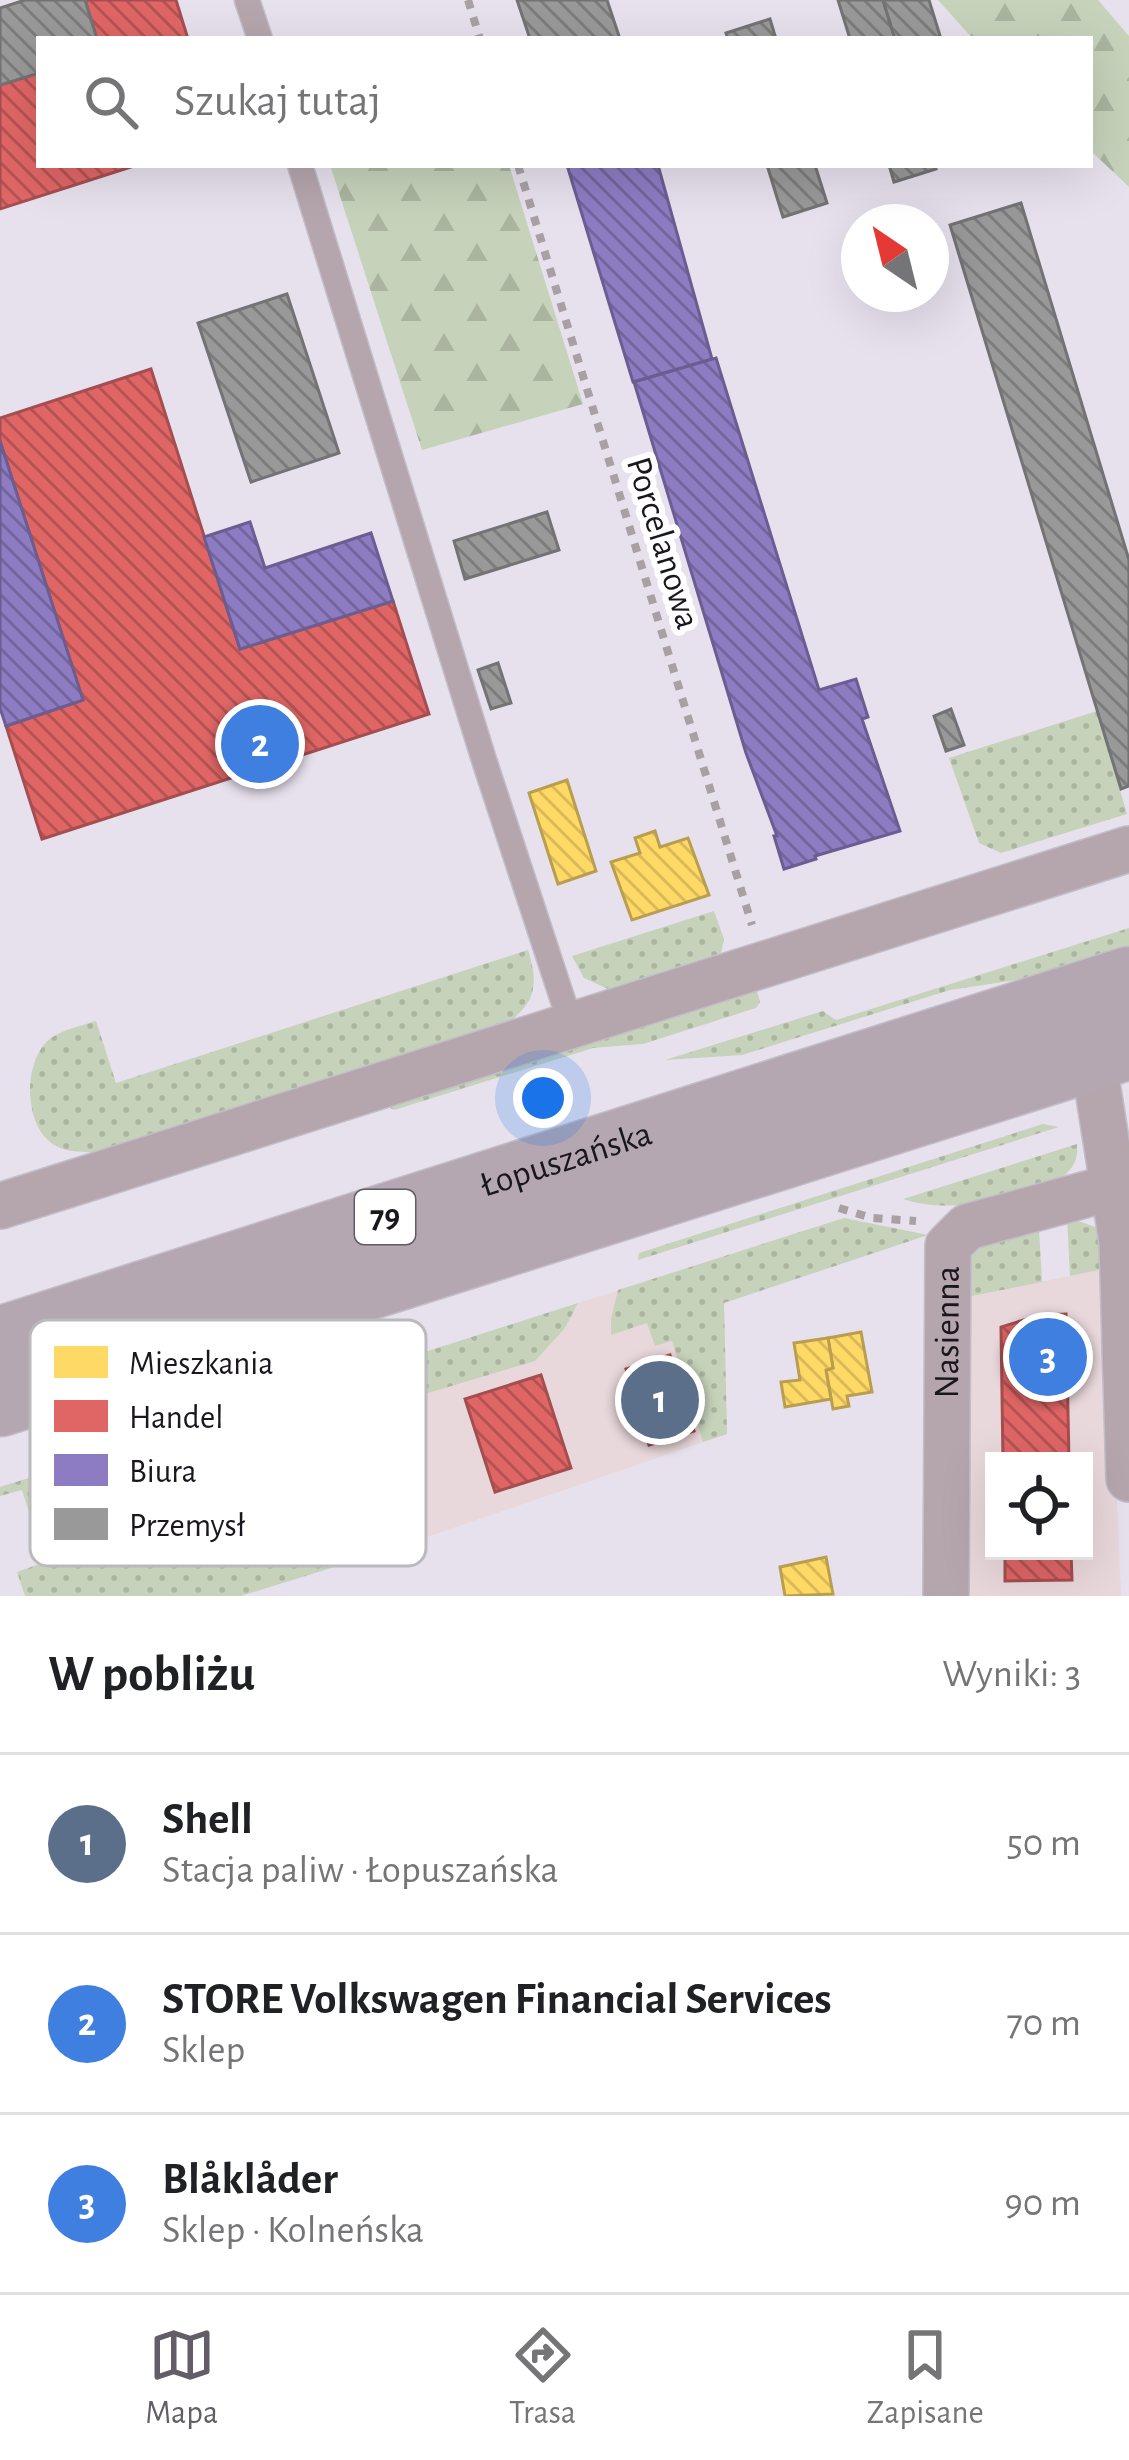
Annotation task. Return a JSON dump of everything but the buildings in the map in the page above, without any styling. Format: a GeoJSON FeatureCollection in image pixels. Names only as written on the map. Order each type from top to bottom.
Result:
{"type":"FeatureCollection","features":[{"type":"Feature","properties":{"kind":"main road","name":"Łopuszańska"},"geometry":{"type":"LineString","coordinates":[[63,1320],[1129,980]]}},
{"type":"Feature","properties":{"kind":"main road","name":"Łopuszańska"},"geometry":{"type":"LineString","coordinates":[[263,1320],[1111,1052]]}},
{"type":"Feature","properties":{"kind":"main road","name":"Łopuszańska"},"geometry":{"type":"LineString","coordinates":[[0,1340],[30,1330]]}},
{"type":"Feature","properties":{"kind":"main road","name":"Łopuszańska"},"geometry":{"type":"LineString","coordinates":[[0,1403],[30,1394]]}},
{"type":"Feature","properties":{"kind":"street"},"geometry":{"type":"LineString","coordinates":[[0,1206],[1129,849]]}},
{"type":"Feature","properties":{"kind":"street"},"geometry":{"type":"LineString","coordinates":[[1111,1052],[1121,1184],[1129,1479]]}},
{"type":"Feature","properties":{"kind":"street","name":"Nasienna"},"geometry":{"type":"LineString","coordinates":[[946,1596],[948,1246],[967,1227],[1121,1184]]}},
{"type":"Feature","properties":{"kind":"lane"},"geometry":{"type":"LineString","coordinates":[[247,0],[259,36]]}},
{"type":"Feature","properties":{"kind":"lane"},"geometry":{"type":"LineString","coordinates":[[301,168],[571,1025]]}},
{"type":"Feature","properties":{"kind":"path"},"geometry":{"type":"LineString","coordinates":[[468,0],[479,36]]}},
{"type":"Feature","properties":{"kind":"path","name":"Porcelanowa"},"geometry":{"type":"LineString","coordinates":[[519,168],[756,938]]}},
{"type":"Feature","properties":{"kind":"path"},"geometry":{"type":"LineString","coordinates":[[839,1208],[872,1218],[930,1222],[956,1235]]}},
{"type":"Feature","properties":{"kind":"shaded area"},"geometry":{"type":"Polygon","coordinates":[[[723,1258],[727,1434],[426,1537],[426,1390],[534,1361],[565,1328],[578,1303],[723,1258]]]}},
{"type":"Feature","properties":{"kind":"shaded area"},"geometry":{"type":"Polygon","coordinates":[[[1108,1268],[1121,1596],[967,1596],[962,1298],[1108,1268]]]}},
{"type":"Feature","properties":{"kind":"green space"},"geometry":{"type":"Polygon","coordinates":[[[938,0],[1098,0],[1129,36],[1129,187],[1093,153],[1093,36],[970,36],[938,0]]]}},
{"type":"Feature","properties":{"kind":"green space"},"geometry":{"type":"Polygon","coordinates":[[[331,168],[510,168],[583,404],[422,450],[331,168]]]}},
{"type":"Feature","properties":{"kind":"green space"},"geometry":{"type":"Polygon","coordinates":[[[1097,711],[1127,814],[1001,853],[979,843],[949,758],[1097,711]]]}},
{"type":"Feature","properties":{"kind":"green space"},"geometry":{"type":"Polygon","coordinates":[[[714,911],[724,939],[721,953],[608,989],[584,978],[572,956],[714,911]]]}},
{"type":"Feature","properties":{"kind":"green space"},"geometry":{"type":"Polygon","coordinates":[[[1129,928],[1129,948],[1029,978],[950,990],[742,1055],[665,1060],[823,1011],[836,1020],[1129,928]]]}},
{"type":"Feature","properties":{"kind":"green space"},"geometry":{"type":"Polygon","coordinates":[[[528,950],[533,988],[527,1004],[513,1019],[94,1152],[54,1145],[35,1118],[30,1089],[36,1059],[51,1038],[73,1028],[96,1021],[116,1083],[528,950]]]}},
{"type":"Feature","properties":{"kind":"green space"},"geometry":{"type":"Polygon","coordinates":[[[757,990],[760,1002],[756,1008],[643,1044],[593,1048],[394,1110],[385,1105],[757,990]]]}},
{"type":"Feature","properties":{"kind":"green space"},"geometry":{"type":"Polygon","coordinates":[[[1043,1124],[1059,1127],[638,1260],[639,1253],[1043,1124]]]}},
{"type":"Feature","properties":{"kind":"green space"},"geometry":{"type":"Polygon","coordinates":[[[1077,1144],[1073,1165],[1058,1181],[962,1205],[903,1199],[1077,1144]]]}},
{"type":"Feature","properties":{"kind":"green space"},"geometry":{"type":"Polygon","coordinates":[[[1067,1217],[1098,1228],[1108,1268],[1070,1276],[1067,1217]]]}},
{"type":"Feature","properties":{"kind":"green space"},"geometry":{"type":"Polygon","coordinates":[[[844,1218],[928,1235],[724,1303],[727,1434],[703,1442],[672,1341],[655,1346],[647,1323],[611,1335],[618,1290],[844,1218]]]}},
{"type":"Feature","properties":{"kind":"green space"},"geometry":{"type":"Polygon","coordinates":[[[1039,1229],[1042,1282],[962,1298],[971,1251],[985,1241],[1039,1229]]]}},
{"type":"Feature","properties":{"kind":"green space"},"geometry":{"type":"Polygon","coordinates":[[[578,1303],[565,1328],[535,1361],[426,1394],[426,1352],[578,1303]]]}},
{"type":"Feature","properties":{"kind":"green space"},"geometry":{"type":"Polygon","coordinates":[[[30,1478],[30,1515],[22,1490],[0,1496],[0,1487],[30,1478]]]}},
{"type":"Feature","properties":{"kind":"green space"},"geometry":{"type":"Polygon","coordinates":[[[34,1566],[337,1566],[241,1596],[25,1596],[17,1572],[34,1566]]]}},
{"type":"Feature","properties":{"kind":"place","name":"STORE Volkswagen Financial Services"},"geometry":{"type":"Point","coordinates":[260,744]}},
{"type":"Feature","properties":{"kind":"place","name":"Blåklåder"},"geometry":{"type":"Point","coordinates":[1048,1357]}},
{"type":"Feature","properties":{"kind":"place","name":"Shell"},"geometry":{"type":"Point","coordinates":[660,1400]}}]}
